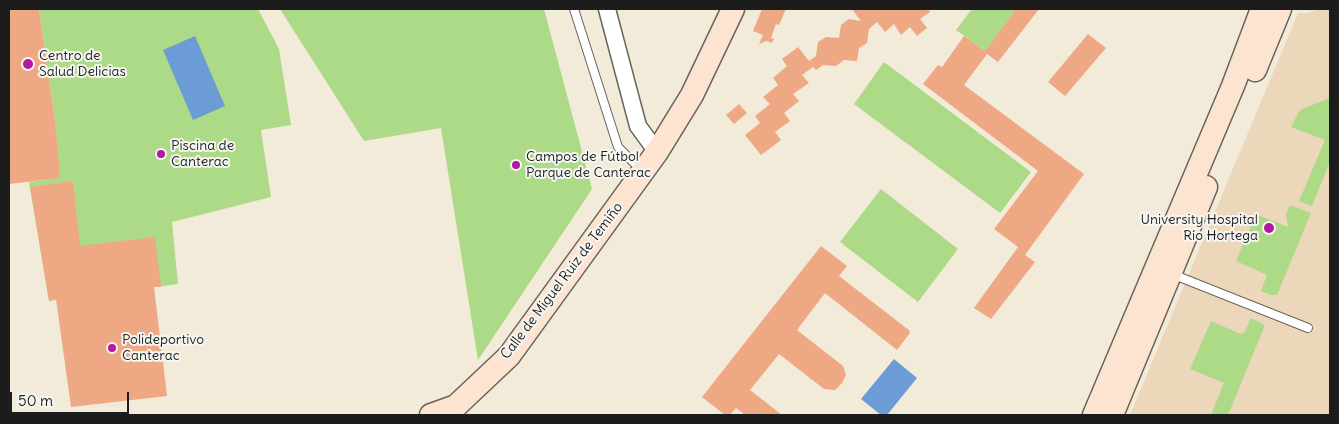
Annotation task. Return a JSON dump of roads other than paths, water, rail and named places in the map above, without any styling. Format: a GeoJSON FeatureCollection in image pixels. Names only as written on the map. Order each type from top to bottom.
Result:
{"type":"FeatureCollection","features":[{"type":"Feature","properties":{"kind":"street"},"geometry":{"type":"LineString","coordinates":[[607,9],[638,126],[657,152]]}},
{"type":"Feature","properties":{"kind":"street","name":"Calle de Miguel Ruiz de Temiño"},"geometry":{"type":"LineString","coordinates":[[431,415],[456,406],[509,356],[657,152],[692,95],[733,9]]}},
{"type":"Feature","properties":{"kind":"street"},"geometry":{"type":"LineString","coordinates":[[1094,415],[1233,86],[1262,9]]}},
{"type":"Feature","properties":{"kind":"street"},"geometry":{"type":"LineString","coordinates":[[1112,415],[1195,214],[1264,39],[1273,9]]}},
{"type":"Feature","properties":{"kind":"street"},"geometry":{"type":"LineString","coordinates":[[1264,39],[1280,9]]}},
{"type":"Feature","properties":{"kind":"street"},"geometry":{"type":"LineString","coordinates":[[1105,388],[1114,381],[1122,368],[1159,282],[1165,276],[1171,274]]}},
{"type":"Feature","properties":{"kind":"lane"},"geometry":{"type":"LineString","coordinates":[[574,9],[618,147],[643,172]]}},
{"type":"Feature","properties":{"kind":"lane"},"geometry":{"type":"LineString","coordinates":[[1171,274],[1177,274],[1308,328]]}},
{"type":"Feature","properties":{"kind":"water"},"geometry":{"type":"Polygon","coordinates":[[[195,36],[225,106],[193,120],[163,50],[195,36]]]}},
{"type":"Feature","properties":{"kind":"water"},"geometry":{"type":"Polygon","coordinates":[[[894,359],[917,378],[887,415],[881,415],[861,399],[894,359]]]}},
{"type":"Feature","properties":{"kind":"place","name":"Centro de Salud Delicias"},"geometry":{"type":"Point","coordinates":[28,64]}},
{"type":"Feature","properties":{"kind":"place","name":"Piscina de Canterac"},"geometry":{"type":"Point","coordinates":[161,154]}},
{"type":"Feature","properties":{"kind":"place","name":"Campos de Fútbol Parque de Canterac"},"geometry":{"type":"Point","coordinates":[516,165]}},
{"type":"Feature","properties":{"kind":"place","name":"University Hospital Río Hortega"},"geometry":{"type":"Point","coordinates":[1269,228]}},
{"type":"Feature","properties":{"kind":"place","name":"Polideportivo Canterac"},"geometry":{"type":"Point","coordinates":[112,348]}}]}
